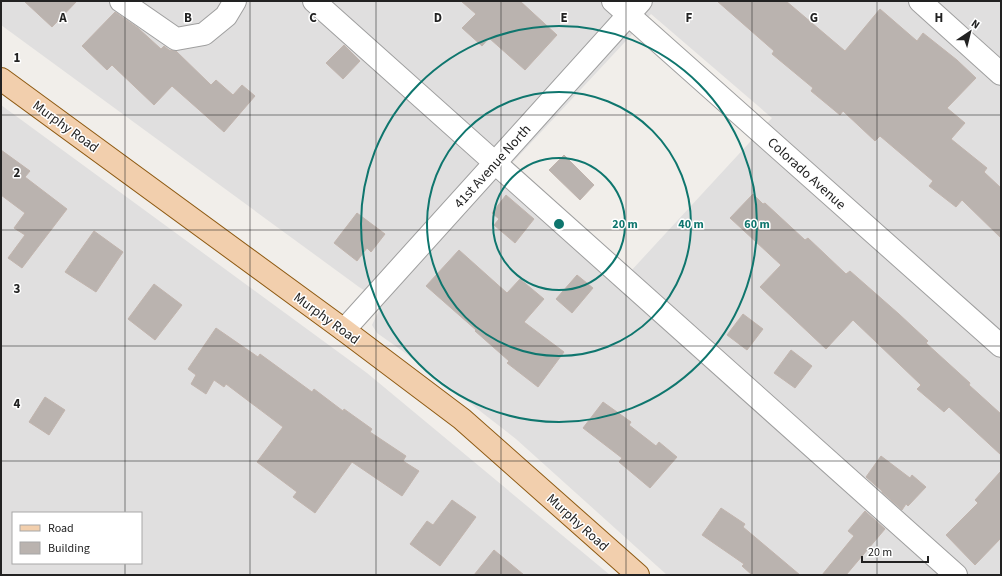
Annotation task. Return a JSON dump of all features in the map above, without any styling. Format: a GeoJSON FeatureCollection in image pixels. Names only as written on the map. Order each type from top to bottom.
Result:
{"type":"FeatureCollection","features":[{"type":"Feature","properties":{"kind":"main road","name":"Murphy Road"},"geometry":{"type":"LineString","coordinates":[[1,79],[344,330],[462,419],[638,575]]}},
{"type":"Feature","properties":{"kind":"street"},"geometry":{"type":"LineString","coordinates":[[122,1],[176,39],[204,34],[226,16],[235,1]]}},
{"type":"Feature","properties":{"kind":"street"},"geometry":{"type":"LineString","coordinates":[[314,1],[956,575]]}},
{"type":"Feature","properties":{"kind":"street"},"geometry":{"type":"LineString","coordinates":[[920,1],[1001,74]]}},
{"type":"Feature","properties":{"kind":"street","name":"41st Avenue North"},"geometry":{"type":"LineString","coordinates":[[344,330],[495,163],[627,6]]}},
{"type":"Feature","properties":{"kind":"street","name":"Colorado Avenue"},"geometry":{"type":"LineString","coordinates":[[627,6],[1001,346]]}},
{"type":"Feature","properties":{"kind":"shaded area"},"geometry":{"type":"Polygon","coordinates":[[[1,1],[1001,1],[1001,575],[667,575],[516,439],[404,352],[377,333],[372,325],[383,302],[359,287],[1,25],[1,1]],[[651,14],[500,176],[618,285],[772,118],[651,14]]]}},
{"type":"Feature","properties":{"kind":"shaded area"},"geometry":{"type":"Polygon","coordinates":[[[1,105],[367,373],[610,575],[1,575],[1,105]]]}},
{"type":"Feature","properties":{"kind":"building"},"geometry":{"type":"Polygon","coordinates":[[[24,1],[77,1],[52,27],[24,1]]]}},
{"type":"Feature","properties":{"kind":"building"},"geometry":{"type":"Polygon","coordinates":[[[461,1],[520,1],[557,35],[525,70],[489,38],[482,46],[462,28],[476,14],[461,1]]]}},
{"type":"Feature","properties":{"kind":"building"},"geometry":{"type":"Polygon","coordinates":[[[717,1],[786,1],[845,51],[880,9],[917,41],[923,33],[957,60],[976,78],[947,108],[965,123],[951,139],[987,168],[984,172],[1001,188],[1001,238],[962,200],[956,207],[929,186],[933,181],[880,136],[875,141],[843,111],[840,115],[811,91],[813,88],[772,54],[774,51],[717,1]]]}},
{"type":"Feature","properties":{"kind":"building"},"geometry":{"type":"Polygon","coordinates":[[[115,12],[138,28],[161,49],[164,46],[169,50],[176,51],[211,85],[216,80],[233,95],[242,85],[255,96],[224,132],[172,86],[154,105],[112,65],[107,70],[82,46],[115,12]]]}},
{"type":"Feature","properties":{"kind":"building"},"geometry":{"type":"Polygon","coordinates":[[[344,45],[360,61],[343,79],[326,63],[344,45]]]}},
{"type":"Feature","properties":{"kind":"building"},"geometry":{"type":"Polygon","coordinates":[[[1,150],[30,171],[25,177],[67,209],[22,268],[8,258],[25,235],[14,228],[25,213],[1,195],[1,150]]]}},
{"type":"Feature","properties":{"kind":"building"},"geometry":{"type":"Polygon","coordinates":[[[564,155],[594,185],[580,200],[549,170],[564,155]]]}},
{"type":"Feature","properties":{"kind":"building"},"geometry":{"type":"Polygon","coordinates":[[[753,194],[763,204],[765,203],[805,240],[808,238],[846,274],[850,271],[899,314],[928,341],[926,343],[970,383],[969,385],[1001,414],[1001,455],[949,407],[944,412],[917,389],[921,385],[853,320],[826,349],[760,287],[781,265],[730,218],[753,194]]]}},
{"type":"Feature","properties":{"kind":"building"},"geometry":{"type":"Polygon","coordinates":[[[506,195],[534,219],[515,243],[494,225],[499,219],[492,213],[506,195]]]}},
{"type":"Feature","properties":{"kind":"building"},"geometry":{"type":"Polygon","coordinates":[[[357,213],[385,234],[371,252],[367,248],[357,261],[334,243],[357,213]]]}},
{"type":"Feature","properties":{"kind":"building"},"geometry":{"type":"Polygon","coordinates":[[[94,231],[123,252],[96,292],[65,272],[94,231]]]}},
{"type":"Feature","properties":{"kind":"building"},"geometry":{"type":"Polygon","coordinates":[[[459,250],[507,293],[520,279],[544,299],[524,322],[564,352],[538,387],[507,363],[509,361],[426,286],[459,250]]]}},
{"type":"Feature","properties":{"kind":"building"},"geometry":{"type":"Polygon","coordinates":[[[577,275],[593,288],[572,313],[556,299],[577,275]]]}},
{"type":"Feature","properties":{"kind":"building"},"geometry":{"type":"Polygon","coordinates":[[[154,284],[182,305],[155,340],[128,319],[154,284]]]}},
{"type":"Feature","properties":{"kind":"building"},"geometry":{"type":"Polygon","coordinates":[[[743,314],[763,329],[747,350],[727,335],[743,314]]]}},
{"type":"Feature","properties":{"kind":"building"},"geometry":{"type":"Polygon","coordinates":[[[216,328],[258,357],[260,354],[312,392],[314,389],[343,411],[344,409],[372,429],[370,432],[406,456],[403,461],[419,471],[402,496],[352,462],[315,513],[293,497],[297,492],[257,462],[283,427],[226,384],[224,387],[214,380],[206,394],[191,384],[196,375],[188,369],[216,328]]]}},
{"type":"Feature","properties":{"kind":"building"},"geometry":{"type":"Polygon","coordinates":[[[791,350],[812,366],[795,388],[774,373],[791,350]]]}},
{"type":"Feature","properties":{"kind":"building"},"geometry":{"type":"Polygon","coordinates":[[[45,397],[65,410],[49,435],[29,422],[45,397]]]}},
{"type":"Feature","properties":{"kind":"building"},"geometry":{"type":"Polygon","coordinates":[[[603,402],[631,422],[629,425],[656,446],[659,442],[677,457],[650,488],[619,462],[622,458],[583,428],[603,402]]]}},
{"type":"Feature","properties":{"kind":"building"},"geometry":{"type":"Polygon","coordinates":[[[881,456],[910,478],[912,475],[926,487],[908,506],[906,504],[902,510],[866,477],[881,456]]]}},
{"type":"Feature","properties":{"kind":"building"},"geometry":{"type":"Polygon","coordinates":[[[1001,471],[1001,538],[975,565],[946,535],[978,503],[975,500],[1001,471]]]}},
{"type":"Feature","properties":{"kind":"building"},"geometry":{"type":"Polygon","coordinates":[[[452,500],[476,517],[440,566],[410,544],[427,521],[433,525],[452,500]]]}},
{"type":"Feature","properties":{"kind":"building"},"geometry":{"type":"Polygon","coordinates":[[[721,508],[745,524],[743,527],[800,575],[752,575],[742,566],[744,564],[702,535],[721,508]]]}},
{"type":"Feature","properties":{"kind":"building"},"geometry":{"type":"Polygon","coordinates":[[[865,511],[885,529],[846,575],[822,575],[854,536],[848,531],[865,511]]]}},
{"type":"Feature","properties":{"kind":"building"},"geometry":{"type":"Polygon","coordinates":[[[494,550],[524,575],[474,575],[494,550]]]}}]}
